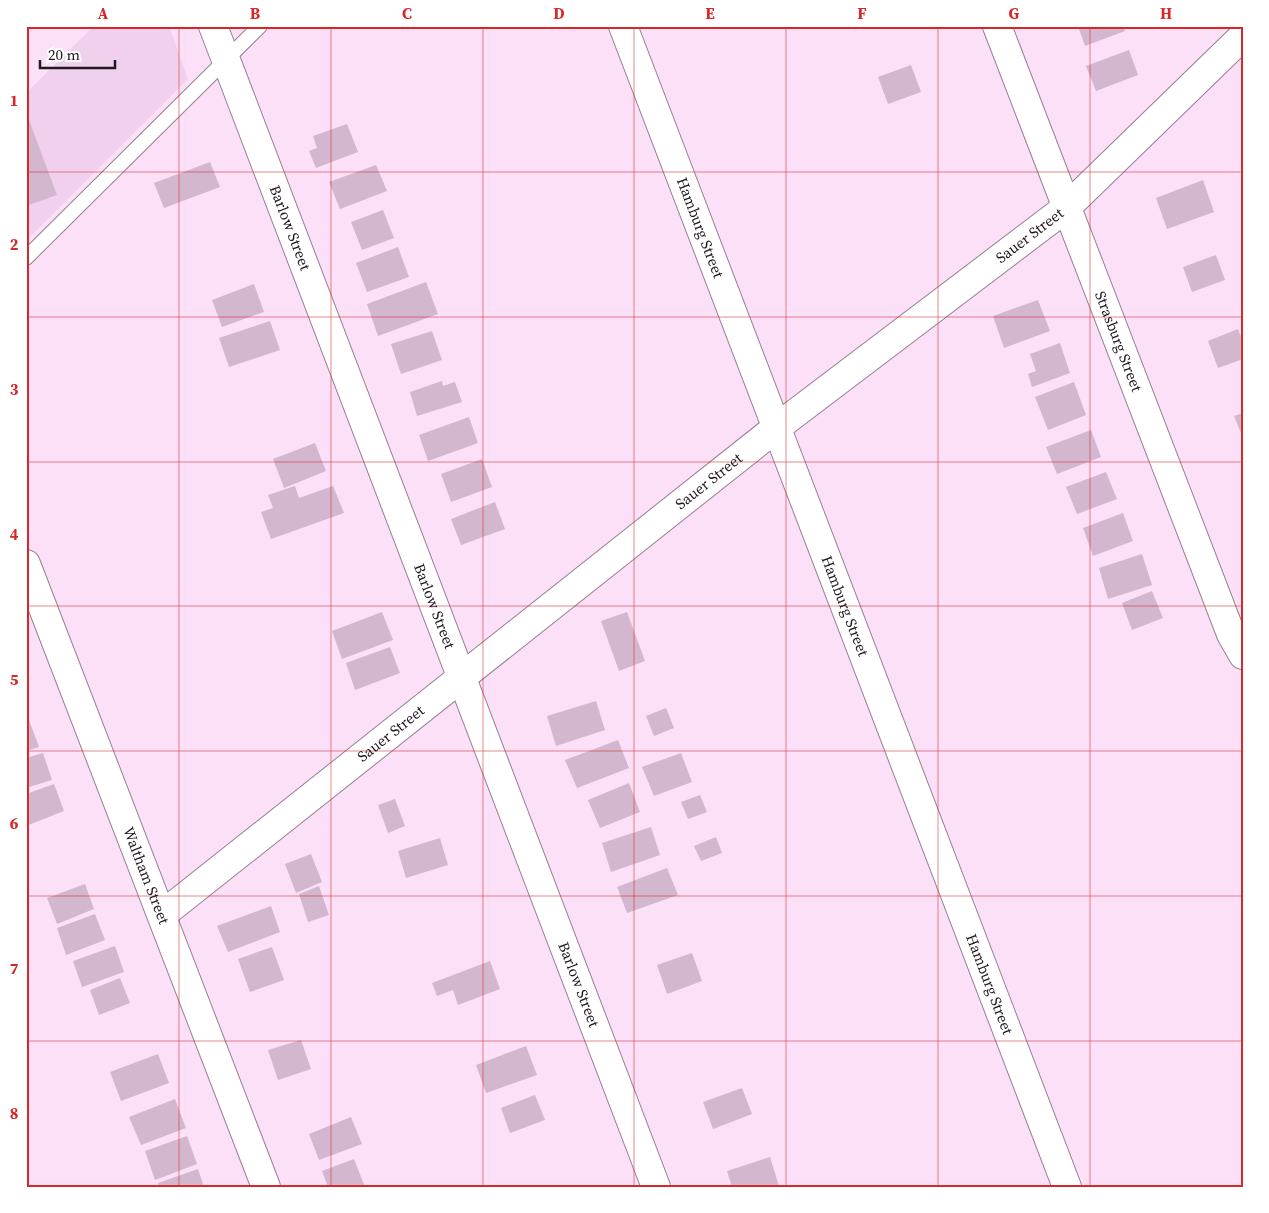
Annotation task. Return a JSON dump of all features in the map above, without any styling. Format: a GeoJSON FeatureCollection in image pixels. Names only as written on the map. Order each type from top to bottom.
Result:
{"type":"FeatureCollection","features":[{"type":"Feature","properties":{"kind":"street","name":"Barlow Street"},"geometry":{"type":"LineString","coordinates":[[213,26],[656,1187]]}},
{"type":"Feature","properties":{"kind":"street","name":"Hamburg Street"},"geometry":{"type":"LineString","coordinates":[[623,26],[1067,1187]]}},
{"type":"Feature","properties":{"kind":"street","name":"Strasburg Street"},"geometry":{"type":"LineString","coordinates":[[997,26],[1227,625],[1242,651]]}},
{"type":"Feature","properties":{"kind":"street","name":"Sauer Street"},"geometry":{"type":"LineString","coordinates":[[162,915],[776,428],[1066,208],[1243,36]]}},
{"type":"Feature","properties":{"kind":"street","name":"Waltham Street"},"geometry":{"type":"LineString","coordinates":[[26,564],[266,1187]]}},
{"type":"Feature","properties":{"kind":"lane"},"geometry":{"type":"LineString","coordinates":[[26,258],[260,26]]}},
{"type":"Feature","properties":{"kind":"shaded area"},"geometry":{"type":"Polygon","coordinates":[[[94,26],[169,26],[188,79],[26,241],[26,93],[94,26]]]}},
{"type":"Feature","properties":{"kind":"building"},"geometry":{"type":"Polygon","coordinates":[[[1078,26],[1123,26],[1125,31],[1085,46],[1078,26]]]}},
{"type":"Feature","properties":{"kind":"building"},"geometry":{"type":"Polygon","coordinates":[[[1129,50],[1138,75],[1096,91],[1086,66],[1129,50]]]}},
{"type":"Feature","properties":{"kind":"building"},"geometry":{"type":"Polygon","coordinates":[[[911,65],[921,92],[888,104],[878,77],[911,65]]]}},
{"type":"Feature","properties":{"kind":"building"},"geometry":{"type":"Polygon","coordinates":[[[26,112],[57,195],[26,206],[26,112]]]}},
{"type":"Feature","properties":{"kind":"building"},"geometry":{"type":"Polygon","coordinates":[[[347,124],[358,152],[316,168],[309,151],[317,148],[313,136],[347,124]]]}},
{"type":"Feature","properties":{"kind":"building"},"geometry":{"type":"Polygon","coordinates":[[[210,162],[220,187],[164,208],[154,183],[210,162]]]}},
{"type":"Feature","properties":{"kind":"building"},"geometry":{"type":"Polygon","coordinates":[[[376,165],[387,191],[340,209],[329,182],[376,165]]]}},
{"type":"Feature","properties":{"kind":"building"},"geometry":{"type":"Polygon","coordinates":[[[1203,180],[1214,212],[1167,229],[1156,198],[1203,180]]]}},
{"type":"Feature","properties":{"kind":"building"},"geometry":{"type":"Polygon","coordinates":[[[383,210],[394,238],[362,250],[351,222],[383,210]]]}},
{"type":"Feature","properties":{"kind":"building"},"geometry":{"type":"Polygon","coordinates":[[[398,247],[409,277],[367,292],[356,263],[398,247]]]}},
{"type":"Feature","properties":{"kind":"building"},"geometry":{"type":"Polygon","coordinates":[[[1216,255],[1225,280],[1192,292],[1183,267],[1216,255]]]}},
{"type":"Feature","properties":{"kind":"building"},"geometry":{"type":"Polygon","coordinates":[[[426,282],[438,314],[378,336],[367,304],[426,282]]]}},
{"type":"Feature","properties":{"kind":"building"},"geometry":{"type":"Polygon","coordinates":[[[254,284],[264,312],[222,327],[212,300],[254,284]]]}},
{"type":"Feature","properties":{"kind":"building"},"geometry":{"type":"Polygon","coordinates":[[[1038,300],[1050,331],[1004,348],[993,316],[1038,300]]]}},
{"type":"Feature","properties":{"kind":"building"},"geometry":{"type":"Polygon","coordinates":[[[270,321],[280,350],[229,367],[219,338],[270,321]]]}},
{"type":"Feature","properties":{"kind":"building"},"geometry":{"type":"Polygon","coordinates":[[[1238,329],[1243,342],[1243,359],[1218,368],[1208,341],[1238,329]]]}},
{"type":"Feature","properties":{"kind":"building"},"geometry":{"type":"Polygon","coordinates":[[[432,331],[442,360],[401,374],[391,344],[432,331]]]}},
{"type":"Feature","properties":{"kind":"building"},"geometry":{"type":"Polygon","coordinates":[[[1060,343],[1070,373],[1032,387],[1028,374],[1036,371],[1030,354],[1060,343]]]}},
{"type":"Feature","properties":{"kind":"building"},"geometry":{"type":"Polygon","coordinates":[[[442,381],[443,386],[455,382],[462,402],[417,416],[410,392],[442,381]]]}},
{"type":"Feature","properties":{"kind":"building"},"geometry":{"type":"Polygon","coordinates":[[[1074,382],[1086,415],[1048,430],[1035,397],[1074,382]]]}},
{"type":"Feature","properties":{"kind":"building"},"geometry":{"type":"Polygon","coordinates":[[[1243,413],[1243,438],[1234,416],[1243,413]]]}},
{"type":"Feature","properties":{"kind":"building"},"geometry":{"type":"Polygon","coordinates":[[[469,417],[478,443],[428,461],[419,435],[469,417]]]}},
{"type":"Feature","properties":{"kind":"building"},"geometry":{"type":"Polygon","coordinates":[[[1091,430],[1101,457],[1057,474],[1046,447],[1091,430]]]}},
{"type":"Feature","properties":{"kind":"building"},"geometry":{"type":"Polygon","coordinates":[[[315,443],[326,471],[284,488],[273,459],[315,443]]]}},
{"type":"Feature","properties":{"kind":"building"},"geometry":{"type":"Polygon","coordinates":[[[482,459],[492,487],[451,502],[441,474],[482,459]]]}},
{"type":"Feature","properties":{"kind":"building"},"geometry":{"type":"Polygon","coordinates":[[[1106,472],[1117,499],[1077,514],[1066,487],[1106,472]]]}},
{"type":"Feature","properties":{"kind":"building"},"geometry":{"type":"Polygon","coordinates":[[[295,486],[299,498],[333,486],[344,513],[271,539],[261,512],[273,508],[268,495],[295,486]]]}},
{"type":"Feature","properties":{"kind":"building"},"geometry":{"type":"Polygon","coordinates":[[[495,502],[505,529],[461,545],[451,519],[495,502]]]}},
{"type":"Feature","properties":{"kind":"building"},"geometry":{"type":"Polygon","coordinates":[[[1123,513],[1133,541],[1093,556],[1083,528],[1123,513]]]}},
{"type":"Feature","properties":{"kind":"building"},"geometry":{"type":"Polygon","coordinates":[[[1142,554],[1152,585],[1108,599],[1099,568],[1142,554]]]}},
{"type":"Feature","properties":{"kind":"building"},"geometry":{"type":"Polygon","coordinates":[[[1152,591],[1163,618],[1132,630],[1122,603],[1152,591]]]}},
{"type":"Feature","properties":{"kind":"building"},"geometry":{"type":"Polygon","coordinates":[[[382,612],[393,640],[342,659],[332,631],[382,612]]]}},
{"type":"Feature","properties":{"kind":"building"},"geometry":{"type":"Polygon","coordinates":[[[627,612],[645,661],[619,671],[601,621],[627,612]]]}},
{"type":"Feature","properties":{"kind":"building"},"geometry":{"type":"Polygon","coordinates":[[[390,647],[400,673],[355,690],[346,663],[390,647]]]}},
{"type":"Feature","properties":{"kind":"building"},"geometry":{"type":"Polygon","coordinates":[[[596,701],[605,730],[556,746],[547,716],[596,701]]]}},
{"type":"Feature","properties":{"kind":"building"},"geometry":{"type":"Polygon","coordinates":[[[666,708],[674,728],[654,736],[646,716],[666,708]]]}},
{"type":"Feature","properties":{"kind":"building"},"geometry":{"type":"Polygon","coordinates":[[[29,720],[39,747],[26,751],[26,721],[29,720]]]}},
{"type":"Feature","properties":{"kind":"building"},"geometry":{"type":"Polygon","coordinates":[[[618,740],[629,768],[577,788],[565,760],[618,740]]]}},
{"type":"Feature","properties":{"kind":"building"},"geometry":{"type":"Polygon","coordinates":[[[43,753],[52,780],[26,788],[26,758],[43,753]]]}},
{"type":"Feature","properties":{"kind":"building"},"geometry":{"type":"Polygon","coordinates":[[[681,753],[692,782],[654,796],[642,767],[681,753]]]}},
{"type":"Feature","properties":{"kind":"building"},"geometry":{"type":"Polygon","coordinates":[[[629,783],[640,812],[600,828],[588,800],[629,783]]]}},
{"type":"Feature","properties":{"kind":"building"},"geometry":{"type":"Polygon","coordinates":[[[54,784],[64,811],[26,826],[26,794],[54,784]]]}},
{"type":"Feature","properties":{"kind":"building"},"geometry":{"type":"Polygon","coordinates":[[[700,795],[707,812],[688,819],[681,802],[700,795]]]}},
{"type":"Feature","properties":{"kind":"building"},"geometry":{"type":"Polygon","coordinates":[[[395,799],[405,826],[388,833],[378,805],[395,799]]]}},
{"type":"Feature","properties":{"kind":"building"},"geometry":{"type":"Polygon","coordinates":[[[651,827],[660,855],[611,872],[602,843],[651,827]]]}},
{"type":"Feature","properties":{"kind":"building"},"geometry":{"type":"Polygon","coordinates":[[[716,837],[722,853],[701,861],[694,846],[716,837]]]}},
{"type":"Feature","properties":{"kind":"building"},"geometry":{"type":"Polygon","coordinates":[[[440,838],[448,865],[406,878],[398,851],[440,838]]]}},
{"type":"Feature","properties":{"kind":"building"},"geometry":{"type":"Polygon","coordinates":[[[311,854],[322,882],[296,893],[285,864],[311,854]]]}},
{"type":"Feature","properties":{"kind":"building"},"geometry":{"type":"Polygon","coordinates":[[[667,868],[678,895],[627,913],[617,887],[667,868]]]}},
{"type":"Feature","properties":{"kind":"building"},"geometry":{"type":"Polygon","coordinates":[[[85,884],[94,909],[57,924],[47,898],[85,884]]]}},
{"type":"Feature","properties":{"kind":"building"},"geometry":{"type":"Polygon","coordinates":[[[319,886],[329,915],[308,922],[299,894],[319,886]]]}},
{"type":"Feature","properties":{"kind":"building"},"geometry":{"type":"Polygon","coordinates":[[[271,906],[280,932],[228,952],[217,926],[271,906]]]}},
{"type":"Feature","properties":{"kind":"building"},"geometry":{"type":"Polygon","coordinates":[[[95,914],[105,940],[66,955],[57,928],[95,914]]]}},
{"type":"Feature","properties":{"kind":"building"},"geometry":{"type":"Polygon","coordinates":[[[115,946],[124,972],[82,987],[73,961],[115,946]]]}},
{"type":"Feature","properties":{"kind":"building"},"geometry":{"type":"Polygon","coordinates":[[[272,947],[284,980],[250,992],[238,959],[272,947]]]}},
{"type":"Feature","properties":{"kind":"building"},"geometry":{"type":"Polygon","coordinates":[[[692,953],[702,981],[667,994],[657,965],[692,953]]]}},
{"type":"Feature","properties":{"kind":"building"},"geometry":{"type":"Polygon","coordinates":[[[490,961],[500,989],[458,1005],[453,990],[437,996],[432,983],[490,961]]]}},
{"type":"Feature","properties":{"kind":"building"},"geometry":{"type":"Polygon","coordinates":[[[120,978],[130,1003],[99,1015],[90,990],[120,978]]]}},
{"type":"Feature","properties":{"kind":"building"},"geometry":{"type":"Polygon","coordinates":[[[301,1040],[311,1069],[278,1080],[268,1050],[301,1040]]]}},
{"type":"Feature","properties":{"kind":"building"},"geometry":{"type":"Polygon","coordinates":[[[526,1046],[537,1075],[486,1093],[476,1065],[526,1046]]]}},
{"type":"Feature","properties":{"kind":"building"},"geometry":{"type":"Polygon","coordinates":[[[158,1054],[169,1083],[121,1101],[110,1072],[158,1054]]]}},
{"type":"Feature","properties":{"kind":"building"},"geometry":{"type":"Polygon","coordinates":[[[742,1088],[752,1114],[713,1129],[703,1102],[742,1088]]]}},
{"type":"Feature","properties":{"kind":"building"},"geometry":{"type":"Polygon","coordinates":[[[535,1095],[545,1120],[510,1133],[501,1108],[535,1095]]]}},
{"type":"Feature","properties":{"kind":"building"},"geometry":{"type":"Polygon","coordinates":[[[175,1099],[186,1128],[141,1145],[129,1117],[175,1099]]]}},
{"type":"Feature","properties":{"kind":"building"},"geometry":{"type":"Polygon","coordinates":[[[351,1117],[362,1144],[319,1160],[309,1134],[351,1117]]]}},
{"type":"Feature","properties":{"kind":"building"},"geometry":{"type":"Polygon","coordinates":[[[187,1136],[197,1164],[155,1180],[145,1151],[187,1136]]]}},
{"type":"Feature","properties":{"kind":"building"},"geometry":{"type":"Polygon","coordinates":[[[770,1157],[779,1186],[732,1187],[727,1171],[770,1157]]]}},
{"type":"Feature","properties":{"kind":"building"},"geometry":{"type":"Polygon","coordinates":[[[354,1159],[365,1187],[328,1187],[322,1171],[354,1159]]]}},
{"type":"Feature","properties":{"kind":"building"},"geometry":{"type":"Polygon","coordinates":[[[198,1169],[204,1187],[159,1187],[158,1183],[198,1169]]]}}]}
